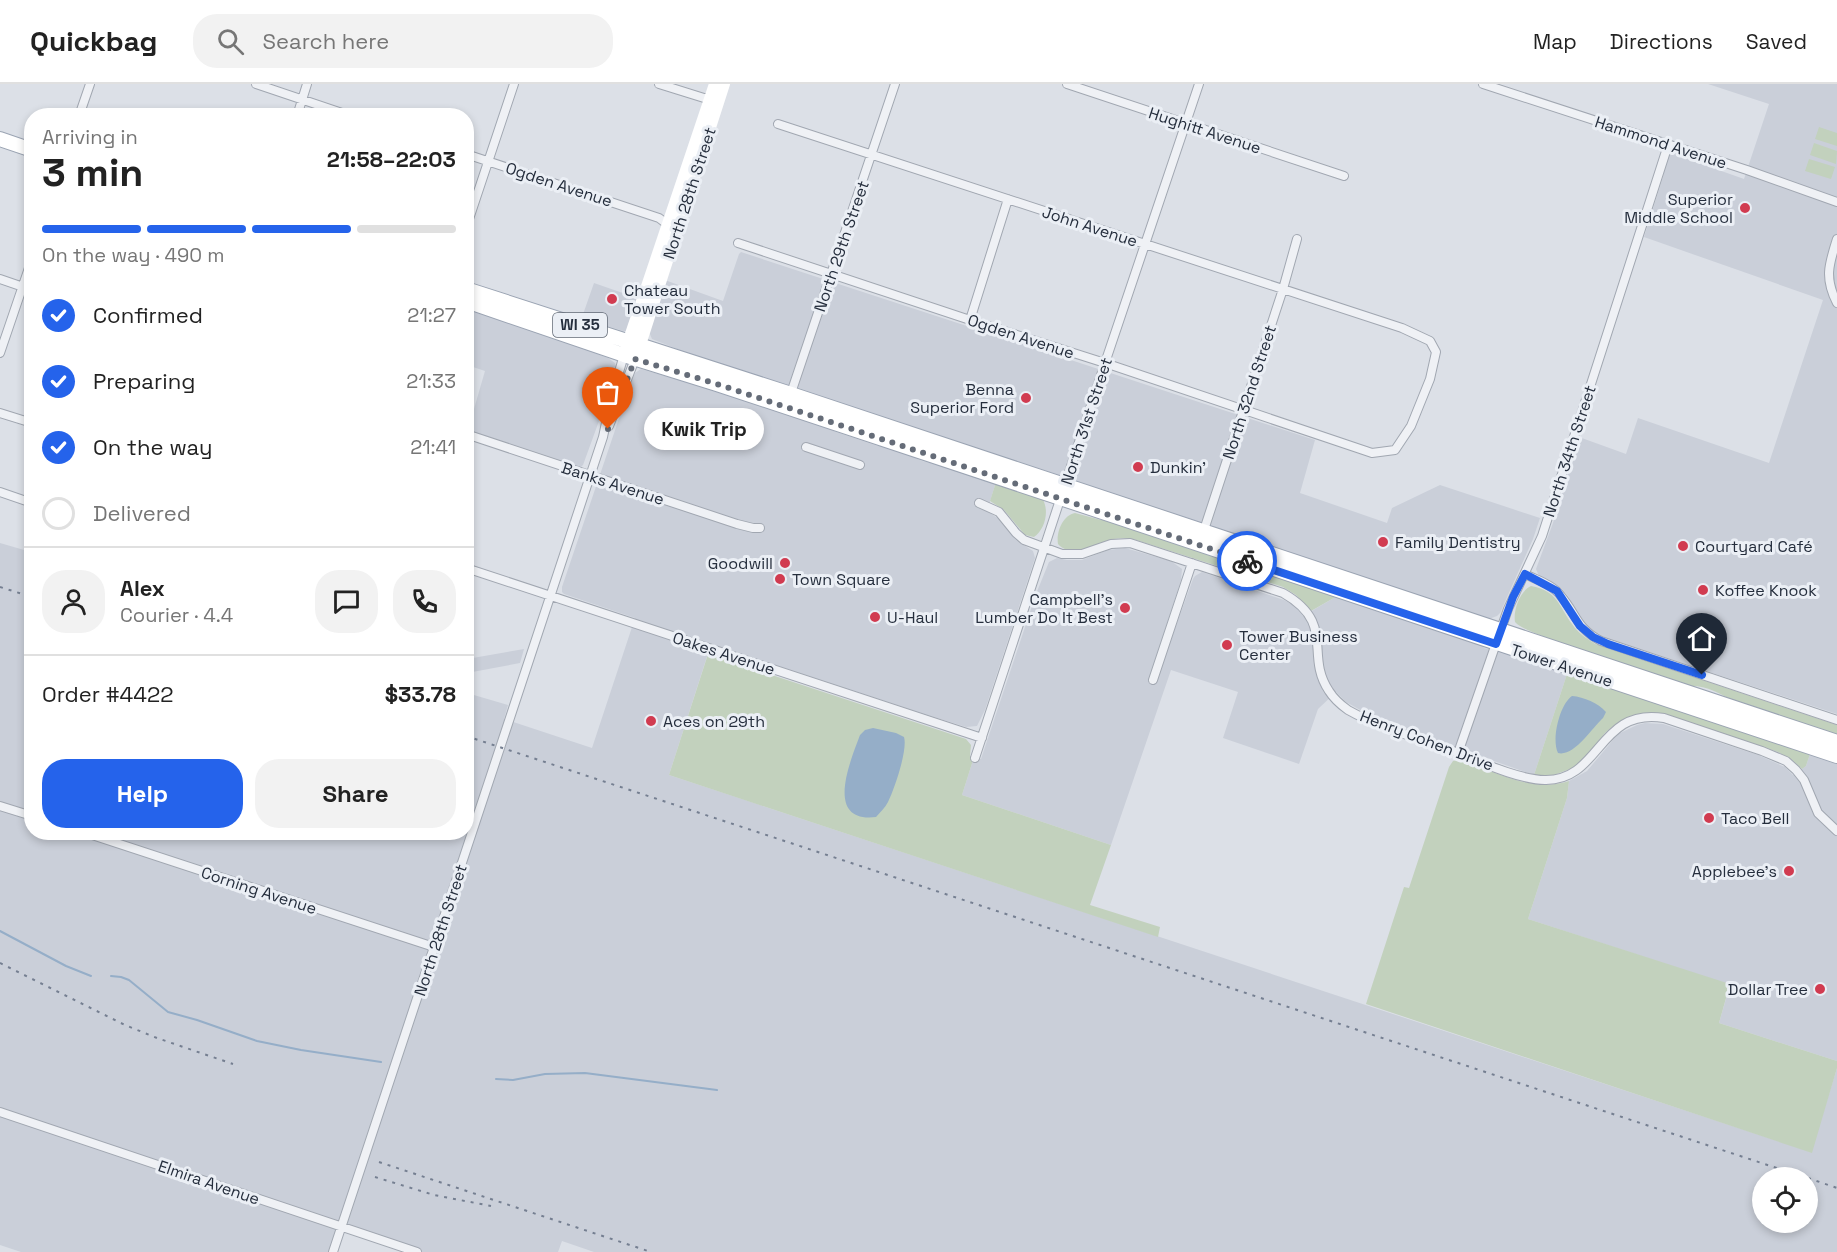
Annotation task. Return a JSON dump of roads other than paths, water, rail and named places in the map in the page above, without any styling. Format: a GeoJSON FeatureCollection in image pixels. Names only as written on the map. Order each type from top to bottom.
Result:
{"type":"FeatureCollection","features":[{"type":"Feature","properties":{"kind":"main road","name":"North 28th Street"},"geometry":{"type":"LineString","coordinates":[[634,343],[667,224],[717,91]]}},
{"type":"Feature","properties":{"kind":"main road","name":"North 28th Street"},"geometry":{"type":"LineString","coordinates":[[629,357],[661,276],[717,91]]}},
{"type":"Feature","properties":{"kind":"main road"},"geometry":{"type":"LineString","coordinates":[[0,139],[24,147]]}},
{"type":"Feature","properties":{"kind":"main road","name":"Tower Avenue"},"geometry":{"type":"LineString","coordinates":[[474,292],[634,343],[1061,499],[1837,756]]}},
{"type":"Feature","properties":{"kind":"main road","name":"Tower Avenue"},"geometry":{"type":"LineString","coordinates":[[474,304],[629,357],[789,401],[1065,485],[1837,742]]}},
{"type":"Feature","properties":{"kind":"street"},"geometry":{"type":"LineString","coordinates":[[82,108],[90,84]]}},
{"type":"Feature","properties":{"kind":"street"},"geometry":{"type":"LineString","coordinates":[[256,84],[328,108]]}},
{"type":"Feature","properties":{"kind":"street"},"geometry":{"type":"LineString","coordinates":[[299,108],[307,84]]}},
{"type":"Feature","properties":{"kind":"street"},"geometry":{"type":"LineString","coordinates":[[474,204],[514,84]]}},
{"type":"Feature","properties":{"kind":"street"},"geometry":{"type":"LineString","coordinates":[[659,84],[698,97],[717,91]]}},
{"type":"Feature","properties":{"kind":"street","name":"North 29th Street"},"geometry":{"type":"LineString","coordinates":[[789,401],[895,84]]}},
{"type":"Feature","properties":{"kind":"street","name":"Hughitt Avenue"},"geometry":{"type":"LineString","coordinates":[[1067,84],[1344,176]]}},
{"type":"Feature","properties":{"kind":"street","name":"North 31st Street"},"geometry":{"type":"LineString","coordinates":[[975,758],[1199,84]]}},
{"type":"Feature","properties":{"kind":"street","name":"Hammond Avenue"},"geometry":{"type":"LineString","coordinates":[[1483,84],[1502,87],[1837,202]]}},
{"type":"Feature","properties":{"kind":"street","name":"John Avenue"},"geometry":{"type":"LineString","coordinates":[[778,124],[1402,328],[1430,340],[1436,352],[1430,379],[1411,426],[1395,450],[1372,453]]}},
{"type":"Feature","properties":{"kind":"street","name":"North 34th Street"},"geometry":{"type":"LineString","coordinates":[[1458,753],[1513,597],[1542,536],[1668,145]]}},
{"type":"Feature","properties":{"kind":"street","name":"Ogden Avenue"},"geometry":{"type":"LineString","coordinates":[[474,157],[617,203],[659,218],[667,224]]}},
{"type":"Feature","properties":{"kind":"street"},"geometry":{"type":"LineString","coordinates":[[969,320],[1008,199]]}},
{"type":"Feature","properties":{"kind":"street"},"geometry":{"type":"LineString","coordinates":[[661,276],[663,255],[670,235],[667,224]]}},
{"type":"Feature","properties":{"kind":"street","name":"North 32nd Street"},"geometry":{"type":"LineString","coordinates":[[1199,545],[1283,289],[1297,239]]}},
{"type":"Feature","properties":{"kind":"street"},"geometry":{"type":"LineString","coordinates":[[1837,239],[1828,271],[1831,291],[1837,303]]}},
{"type":"Feature","properties":{"kind":"street","name":"Ogden Avenue"},"geometry":{"type":"LineString","coordinates":[[738,243],[1372,453]]}},
{"type":"Feature","properties":{"kind":"street"},"geometry":{"type":"LineString","coordinates":[[0,279],[24,287]]}},
{"type":"Feature","properties":{"kind":"street"},"geometry":{"type":"LineString","coordinates":[[0,354],[24,295]]}},
{"type":"Feature","properties":{"kind":"street","name":"North 28th Street"},"geometry":{"type":"LineString","coordinates":[[474,827],[591,476],[610,406],[629,357]]}},
{"type":"Feature","properties":{"kind":"street"},"geometry":{"type":"LineString","coordinates":[[0,413],[24,420]]}},
{"type":"Feature","properties":{"kind":"street","name":"Banks Avenue"},"geometry":{"type":"LineString","coordinates":[[474,437],[737,524],[760,528]]}},
{"type":"Feature","properties":{"kind":"street"},"geometry":{"type":"LineString","coordinates":[[806,447],[860,465]]}},
{"type":"Feature","properties":{"kind":"street"},"geometry":{"type":"LineString","coordinates":[[0,492],[24,500]]}},
{"type":"Feature","properties":{"kind":"street","name":"Henry Cohen Drive"},"geometry":{"type":"LineString","coordinates":[[979,503],[999,512],[1022,538],[1062,554],[1078,555],[1111,544],[1131,543],[1292,598],[1306,611],[1317,632],[1320,668],[1326,685],[1339,703],[1363,717],[1535,779],[1557,779],[1571,774],[1584,765],[1608,736],[1623,725],[1647,717],[1664,718],[1786,761],[1801,777],[1818,813],[1837,831]]}},
{"type":"Feature","properties":{"kind":"street"},"geometry":{"type":"LineString","coordinates":[[1153,680],[1192,562]]}},
{"type":"Feature","properties":{"kind":"street","name":"Oakes Avenue"},"geometry":{"type":"LineString","coordinates":[[474,571],[982,738]]}},
{"type":"Feature","properties":{"kind":"street"},"geometry":{"type":"LineString","coordinates":[[1525,574],[1557,591],[1580,626],[1601,641],[1837,720]]}},
{"type":"Feature","properties":{"kind":"street"},"geometry":{"type":"LineString","coordinates":[[0,806],[24,814]]}},
{"type":"Feature","properties":{"kind":"street","name":"Corning Avenue"},"geometry":{"type":"LineString","coordinates":[[107,840],[434,947]]}},
{"type":"Feature","properties":{"kind":"street","name":"North 28th Street"},"geometry":{"type":"LineString","coordinates":[[333,1252],[470,840]]}},
{"type":"Feature","properties":{"kind":"street","name":"Elmira Avenue"},"geometry":{"type":"LineString","coordinates":[[0,1112],[417,1252]]}},
{"type":"Feature","properties":{"kind":"water"},"geometry":{"type":"Polygon","coordinates":[[[1572,696],[1590,701],[1606,712],[1582,741],[1570,751],[1558,753],[1556,731],[1558,722],[1564,706],[1572,696]]]}},
{"type":"Feature","properties":{"kind":"water"},"geometry":{"type":"Polygon","coordinates":[[[873,728],[896,733],[904,737],[905,743],[891,796],[876,817],[860,816],[850,811],[845,801],[847,774],[860,735],[865,730],[873,728]]]}},
{"type":"Feature","properties":{"kind":"waterway"},"geometry":{"type":"LineString","coordinates":[[0,931],[66,966],[91,976]]}},
{"type":"Feature","properties":{"kind":"waterway"},"geometry":{"type":"LineString","coordinates":[[111,976],[129,980],[168,1012],[257,1041],[381,1062]]}},
{"type":"Feature","properties":{"kind":"waterway"},"geometry":{"type":"LineString","coordinates":[[496,1079],[513,1080],[545,1074],[585,1073],[717,1090]]}},
{"type":"Feature","properties":{"kind":"railway"},"geometry":{"type":"LineString","coordinates":[[0,587],[24,594]]}},
{"type":"Feature","properties":{"kind":"railway"},"geometry":{"type":"LineString","coordinates":[[474,739],[1774,1167]]}},
{"type":"Feature","properties":{"kind":"railway"},"geometry":{"type":"LineString","coordinates":[[0,963],[125,1025],[233,1064]]}},
{"type":"Feature","properties":{"kind":"railway"},"geometry":{"type":"LineString","coordinates":[[379,1162],[651,1252]]}},
{"type":"Feature","properties":{"kind":"railway"},"geometry":{"type":"LineString","coordinates":[[375,1177],[434,1195],[491,1206]]}},
{"type":"Feature","properties":{"kind":"railway"},"geometry":{"type":"LineString","coordinates":[[1818,1181],[1837,1188]]}},
{"type":"Feature","properties":{"kind":"place","name":"Superior Middle School"},"geometry":{"type":"Point","coordinates":[1745,208]}},
{"type":"Feature","properties":{"kind":"place","name":"Chateau Tower South"},"geometry":{"type":"Point","coordinates":[612,299]}},
{"type":"Feature","properties":{"kind":"place","name":"Benna Superior Ford"},"geometry":{"type":"Point","coordinates":[1026,398]}},
{"type":"Feature","properties":{"kind":"place","name":"Kwik Trip"},"geometry":{"type":"Point","coordinates":[608,429]}},
{"type":"Feature","properties":{"kind":"place","name":"Dunkin'"},"geometry":{"type":"Point","coordinates":[1138,467]}},
{"type":"Feature","properties":{"kind":"place","name":"Family Dentistry"},"geometry":{"type":"Point","coordinates":[1383,542]}},
{"type":"Feature","properties":{"kind":"place","name":"Courtyard Café"},"geometry":{"type":"Point","coordinates":[1683,546]}},
{"type":"Feature","properties":{"kind":"place","name":"Goodwill"},"geometry":{"type":"Point","coordinates":[785,563]}},
{"type":"Feature","properties":{"kind":"place","name":"Town Square"},"geometry":{"type":"Point","coordinates":[780,579]}},
{"type":"Feature","properties":{"kind":"place","name":"Koffee Knook"},"geometry":{"type":"Point","coordinates":[1703,590]}},
{"type":"Feature","properties":{"kind":"place","name":"Campbell's Lumber Do It Best"},"geometry":{"type":"Point","coordinates":[1125,608]}},
{"type":"Feature","properties":{"kind":"place","name":"U-Haul"},"geometry":{"type":"Point","coordinates":[875,617]}},
{"type":"Feature","properties":{"kind":"place","name":"Tower Business Center"},"geometry":{"type":"Point","coordinates":[1227,645]}},
{"type":"Feature","properties":{"kind":"place","name":"Aces on 29th"},"geometry":{"type":"Point","coordinates":[651,721]}},
{"type":"Feature","properties":{"kind":"place","name":"Taco Bell"},"geometry":{"type":"Point","coordinates":[1709,818]}},
{"type":"Feature","properties":{"kind":"place","name":"Applebee's"},"geometry":{"type":"Point","coordinates":[1789,871]}},
{"type":"Feature","properties":{"kind":"place","name":"Dollar Tree"},"geometry":{"type":"Point","coordinates":[1820,989]}}]}
